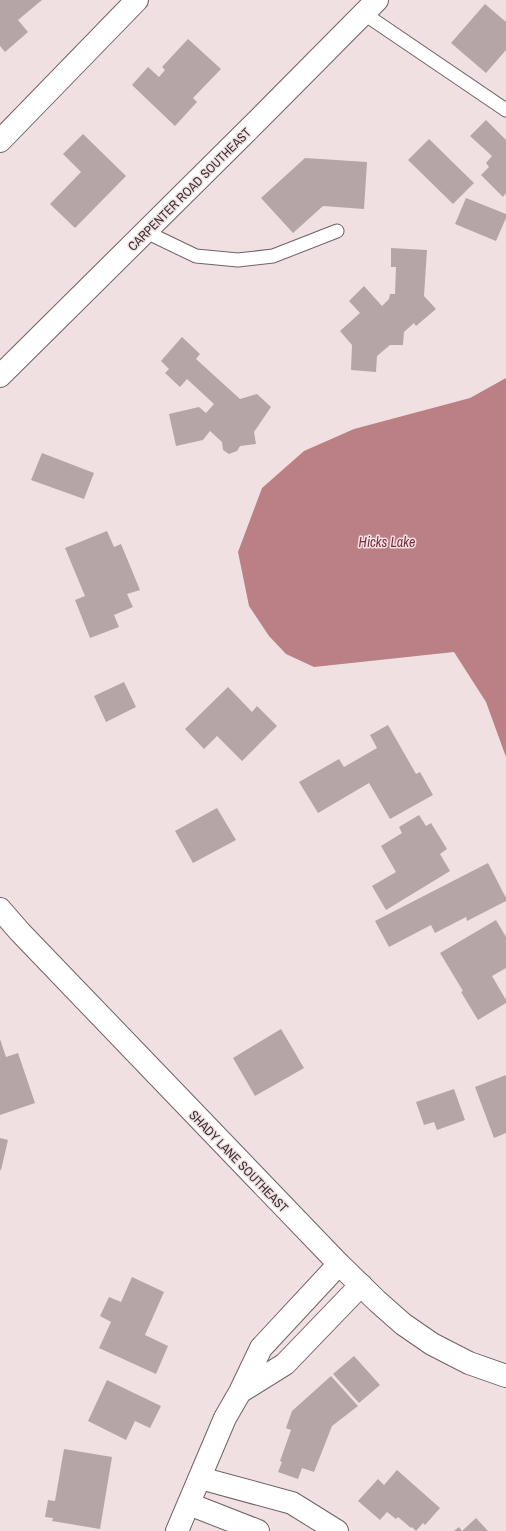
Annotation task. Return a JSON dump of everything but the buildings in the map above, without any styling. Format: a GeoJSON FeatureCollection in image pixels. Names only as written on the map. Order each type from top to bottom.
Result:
{"type":"FeatureCollection","features":[{"type":"Feature","properties":{"kind":"street"},"geometry":{"type":"LineString","coordinates":[[0,141],[137,0]]}},
{"type":"Feature","properties":{"kind":"street","name":"CARPENTER ROAD SOUTHEAST"},"geometry":{"type":"LineString","coordinates":[[0,376],[370,7]]}},
{"type":"Feature","properties":{"kind":"street","name":"SHADY LANE SOUTHEAST"},"geometry":{"type":"LineString","coordinates":[[0,909],[20,932],[339,1264],[402,1324],[432,1344],[469,1363],[506,1376]]}},
{"type":"Feature","properties":{"kind":"street"},"geometry":{"type":"LineString","coordinates":[[177,1531],[225,1418],[240,1392],[261,1348],[339,1264]]}},
{"type":"Feature","properties":{"kind":"street"},"geometry":{"type":"LineString","coordinates":[[240,1392],[285,1364],[360,1285]]}},
{"type":"Feature","properties":{"kind":"street"},"geometry":{"type":"LineString","coordinates":[[200,1478],[292,1503],[337,1531]]}},
{"type":"Feature","properties":{"kind":"street"},"geometry":{"type":"LineString","coordinates":[[189,1504],[258,1531]]}},
{"type":"Feature","properties":{"kind":"lane"},"geometry":{"type":"LineString","coordinates":[[370,7],[506,110]]}},
{"type":"Feature","properties":{"kind":"lane"},"geometry":{"type":"LineString","coordinates":[[146,232],[196,256],[238,260],[273,256],[337,231]]}},
{"type":"Feature","properties":{"kind":"water","name":"Hicks Lake"},"geometry":{"type":"Polygon","coordinates":[[[506,378],[506,757],[486,702],[454,652],[314,667],[286,654],[269,636],[249,606],[238,552],[262,488],[304,451],[354,429],[470,398],[506,378]]]}}]}
